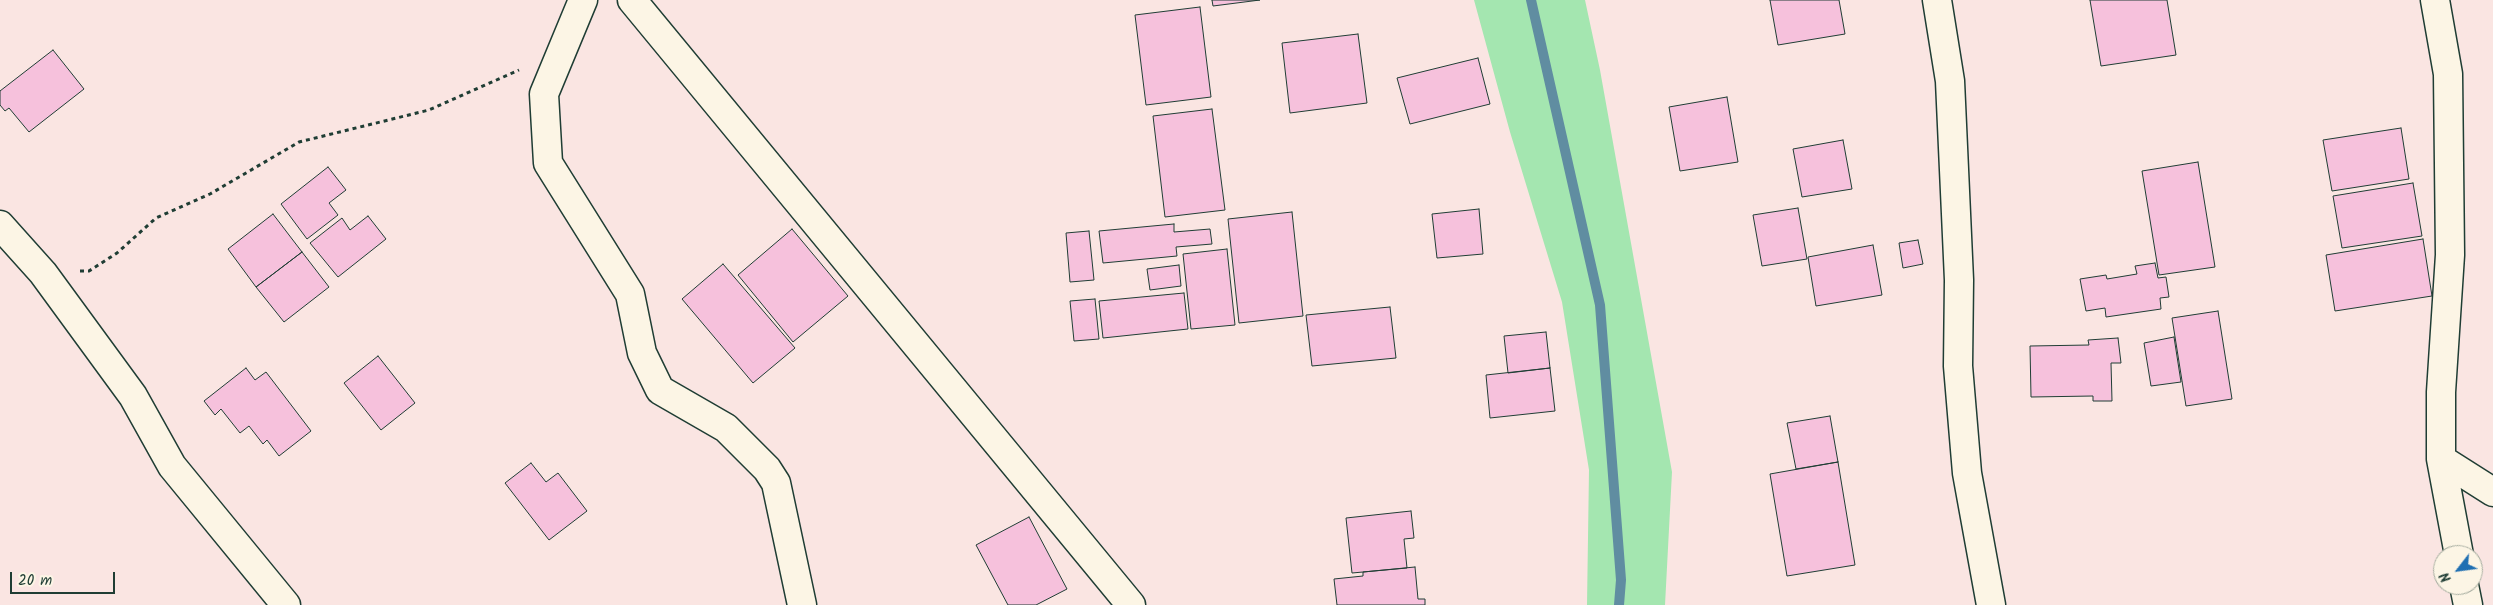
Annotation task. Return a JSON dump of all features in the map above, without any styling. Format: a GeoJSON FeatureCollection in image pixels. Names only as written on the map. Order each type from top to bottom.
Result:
{"type":"FeatureCollection","features":[{"type":"Feature","properties":{"kind":"street"},"geometry":{"type":"LineString","coordinates":[[583,0],[544,94],[548,163],[630,294],[642,353],[660,390],[726,428],[767,469],[776,483],[802,605]]}},
{"type":"Feature","properties":{"kind":"street"},"geometry":{"type":"LineString","coordinates":[[632,0],[1130,605]]}},
{"type":"Feature","properties":{"kind":"street"},"geometry":{"type":"LineString","coordinates":[[1937,0],[1950,81],[1953,195],[1959,280],[1958,366],[1966,464],[1991,605]]}},
{"type":"Feature","properties":{"kind":"street"},"geometry":{"type":"LineString","coordinates":[[2435,0],[2448,74],[2450,255],[2441,392],[2441,459],[2457,545]]}},
{"type":"Feature","properties":{"kind":"street"},"geometry":{"type":"LineString","coordinates":[[0,225],[43,273],[133,396],[172,466],[286,605]]}},
{"type":"Feature","properties":{"kind":"street"},"geometry":{"type":"LineString","coordinates":[[2441,459],[2493,492]]}},
{"type":"Feature","properties":{"kind":"path"},"geometry":{"type":"LineString","coordinates":[[43,273],[89,271],[117,253],[156,218],[210,194],[299,142],[429,110],[561,52]]}},
{"type":"Feature","properties":{"kind":"green space"},"geometry":{"type":"Polygon","coordinates":[[[1474,0],[1585,0],[1600,70],[1672,472],[1665,605],[1587,605],[1589,470],[1562,302],[1510,132],[1474,0]]]}},
{"type":"Feature","properties":{"kind":"building"},"geometry":{"type":"Polygon","coordinates":[[[1212,0],[1260,0],[1213,6],[1212,0]]]}},
{"type":"Feature","properties":{"kind":"building"},"geometry":{"type":"Polygon","coordinates":[[[1770,0],[1839,0],[1845,34],[1778,45],[1770,0]]]}},
{"type":"Feature","properties":{"kind":"building"},"geometry":{"type":"Polygon","coordinates":[[[2090,0],[2167,0],[2176,55],[2101,66],[2090,0]]]}},
{"type":"Feature","properties":{"kind":"building"},"geometry":{"type":"Polygon","coordinates":[[[1200,7],[1211,97],[1146,105],[1135,15],[1200,7]]]}},
{"type":"Feature","properties":{"kind":"building"},"geometry":{"type":"Polygon","coordinates":[[[1358,34],[1367,103],[1290,113],[1282,43],[1358,34]]]}},
{"type":"Feature","properties":{"kind":"building"},"geometry":{"type":"Polygon","coordinates":[[[53,50],[84,89],[29,132],[9,108],[5,111],[0,105],[0,91],[53,50]]]}},
{"type":"Feature","properties":{"kind":"building"},"geometry":{"type":"Polygon","coordinates":[[[1478,58],[1490,104],[1410,124],[1397,78],[1478,58]]]}},
{"type":"Feature","properties":{"kind":"building"},"geometry":{"type":"Polygon","coordinates":[[[1727,97],[1738,162],[1680,171],[1669,107],[1727,97]]]}},
{"type":"Feature","properties":{"kind":"building"},"geometry":{"type":"Polygon","coordinates":[[[1212,109],[1225,210],[1165,217],[1153,116],[1212,109]]]}},
{"type":"Feature","properties":{"kind":"building"},"geometry":{"type":"Polygon","coordinates":[[[2401,128],[2409,179],[2332,191],[2323,140],[2401,128]]]}},
{"type":"Feature","properties":{"kind":"building"},"geometry":{"type":"Polygon","coordinates":[[[1843,140],[1852,189],[1802,197],[1793,149],[1843,140]]]}},
{"type":"Feature","properties":{"kind":"building"},"geometry":{"type":"Polygon","coordinates":[[[2198,162],[2215,267],[2159,275],[2142,171],[2198,162]]]}},
{"type":"Feature","properties":{"kind":"building"},"geometry":{"type":"Polygon","coordinates":[[[328,167],[346,190],[329,203],[338,215],[307,239],[281,204],[328,167]]]}},
{"type":"Feature","properties":{"kind":"building"},"geometry":{"type":"Polygon","coordinates":[[[2413,183],[2422,236],[2342,248],[2333,196],[2413,183]]]}},
{"type":"Feature","properties":{"kind":"building"},"geometry":{"type":"Polygon","coordinates":[[[1798,208],[1807,259],[1762,266],[1753,215],[1798,208]]]}},
{"type":"Feature","properties":{"kind":"building"},"geometry":{"type":"Polygon","coordinates":[[[1479,209],[1483,254],[1437,258],[1432,214],[1479,209]]]}},
{"type":"Feature","properties":{"kind":"building"},"geometry":{"type":"Polygon","coordinates":[[[1292,212],[1303,316],[1239,323],[1228,219],[1292,212]]]}},
{"type":"Feature","properties":{"kind":"building"},"geometry":{"type":"Polygon","coordinates":[[[273,214],[302,252],[256,287],[228,249],[273,214]]]}},
{"type":"Feature","properties":{"kind":"building"},"geometry":{"type":"Polygon","coordinates":[[[368,216],[386,239],[338,277],[310,243],[342,218],[350,230],[368,216]]]}},
{"type":"Feature","properties":{"kind":"building"},"geometry":{"type":"Polygon","coordinates":[[[1174,224],[1174,232],[1210,229],[1212,244],[1176,247],[1177,256],[1103,263],[1099,231],[1174,224]]]}},
{"type":"Feature","properties":{"kind":"building"},"geometry":{"type":"Polygon","coordinates":[[[792,229],[848,296],[793,342],[738,275],[792,229]]]}},
{"type":"Feature","properties":{"kind":"building"},"geometry":{"type":"Polygon","coordinates":[[[1089,231],[1094,280],[1070,282],[1066,233],[1089,231]]]}},
{"type":"Feature","properties":{"kind":"building"},"geometry":{"type":"Polygon","coordinates":[[[2423,239],[2432,296],[2335,311],[2326,255],[2423,239]]]}},
{"type":"Feature","properties":{"kind":"building"},"geometry":{"type":"Polygon","coordinates":[[[1918,240],[1923,264],[1903,268],[1899,243],[1918,240]]]}},
{"type":"Feature","properties":{"kind":"building"},"geometry":{"type":"Polygon","coordinates":[[[1873,245],[1882,295],[1816,306],[1808,257],[1873,245]]]}},
{"type":"Feature","properties":{"kind":"building"},"geometry":{"type":"Polygon","coordinates":[[[1227,249],[1235,325],[1191,329],[1183,254],[1227,249]]]}},
{"type":"Feature","properties":{"kind":"building"},"geometry":{"type":"Polygon","coordinates":[[[302,252],[329,287],[284,322],[256,287],[302,252]]]}},
{"type":"Feature","properties":{"kind":"building"},"geometry":{"type":"Polygon","coordinates":[[[2155,263],[2158,278],[2166,277],[2169,297],[2160,298],[2161,309],[2106,317],[2105,308],[2086,311],[2080,279],[2106,275],[2107,279],[2137,274],[2135,266],[2155,263]]]}},
{"type":"Feature","properties":{"kind":"building"},"geometry":{"type":"Polygon","coordinates":[[[723,264],[795,348],[753,383],[682,299],[723,264]]]}},
{"type":"Feature","properties":{"kind":"building"},"geometry":{"type":"Polygon","coordinates":[[[1179,265],[1181,286],[1150,290],[1147,269],[1179,265]]]}},
{"type":"Feature","properties":{"kind":"building"},"geometry":{"type":"Polygon","coordinates":[[[1184,293],[1188,329],[1103,338],[1099,301],[1184,293]]]}},
{"type":"Feature","properties":{"kind":"building"},"geometry":{"type":"Polygon","coordinates":[[[1095,299],[1099,339],[1074,341],[1070,301],[1095,299]]]}},
{"type":"Feature","properties":{"kind":"building"},"geometry":{"type":"Polygon","coordinates":[[[1390,307],[1396,358],[1312,366],[1306,315],[1390,307]]]}},
{"type":"Feature","properties":{"kind":"building"},"geometry":{"type":"Polygon","coordinates":[[[2218,311],[2232,399],[2186,406],[2172,318],[2218,311]]]}},
{"type":"Feature","properties":{"kind":"building"},"geometry":{"type":"Polygon","coordinates":[[[1546,332],[1550,368],[1508,373],[1504,336],[1546,332]]]}},
{"type":"Feature","properties":{"kind":"building"},"geometry":{"type":"Polygon","coordinates":[[[2174,337],[2181,382],[2151,386],[2144,343],[2174,337]]]}},
{"type":"Feature","properties":{"kind":"building"},"geometry":{"type":"Polygon","coordinates":[[[2118,338],[2121,363],[2111,363],[2112,401],[2093,401],[2093,396],[2031,397],[2030,346],[2089,345],[2088,340],[2118,338]]]}},
{"type":"Feature","properties":{"kind":"building"},"geometry":{"type":"Polygon","coordinates":[[[378,356],[415,403],[381,430],[344,383],[378,356]]]}},
{"type":"Feature","properties":{"kind":"building"},"geometry":{"type":"Polygon","coordinates":[[[246,368],[255,380],[266,372],[311,431],[279,456],[267,440],[263,444],[249,426],[240,433],[221,409],[215,415],[204,401],[246,368]]]}},
{"type":"Feature","properties":{"kind":"building"},"geometry":{"type":"Polygon","coordinates":[[[1550,368],[1555,411],[1490,418],[1486,375],[1550,368]]]}},
{"type":"Feature","properties":{"kind":"building"},"geometry":{"type":"Polygon","coordinates":[[[1830,416],[1838,462],[1796,469],[1787,423],[1830,416]]]}},
{"type":"Feature","properties":{"kind":"building"},"geometry":{"type":"Polygon","coordinates":[[[1838,462],[1855,565],[1787,576],[1770,474],[1838,462]]]}},
{"type":"Feature","properties":{"kind":"building"},"geometry":{"type":"Polygon","coordinates":[[[531,463],[546,482],[558,473],[587,511],[549,540],[505,483],[531,463]]]}},
{"type":"Feature","properties":{"kind":"building"},"geometry":{"type":"Polygon","coordinates":[[[1411,511],[1414,538],[1404,539],[1407,568],[1352,573],[1346,518],[1411,511]]]}},
{"type":"Feature","properties":{"kind":"building"},"geometry":{"type":"Polygon","coordinates":[[[1029,517],[1067,589],[1036,605],[1008,605],[976,545],[1029,517]]]}},
{"type":"Feature","properties":{"kind":"building"},"geometry":{"type":"Polygon","coordinates":[[[1415,567],[1418,599],[1425,599],[1425,605],[1337,605],[1334,579],[1363,576],[1363,572],[1415,567]]]}},
{"type":"Feature","properties":{"kind":"waterway"},"geometry":{"type":"LineString","coordinates":[[1531,0],[1600,305],[1621,580],[1619,605]]}}]}
